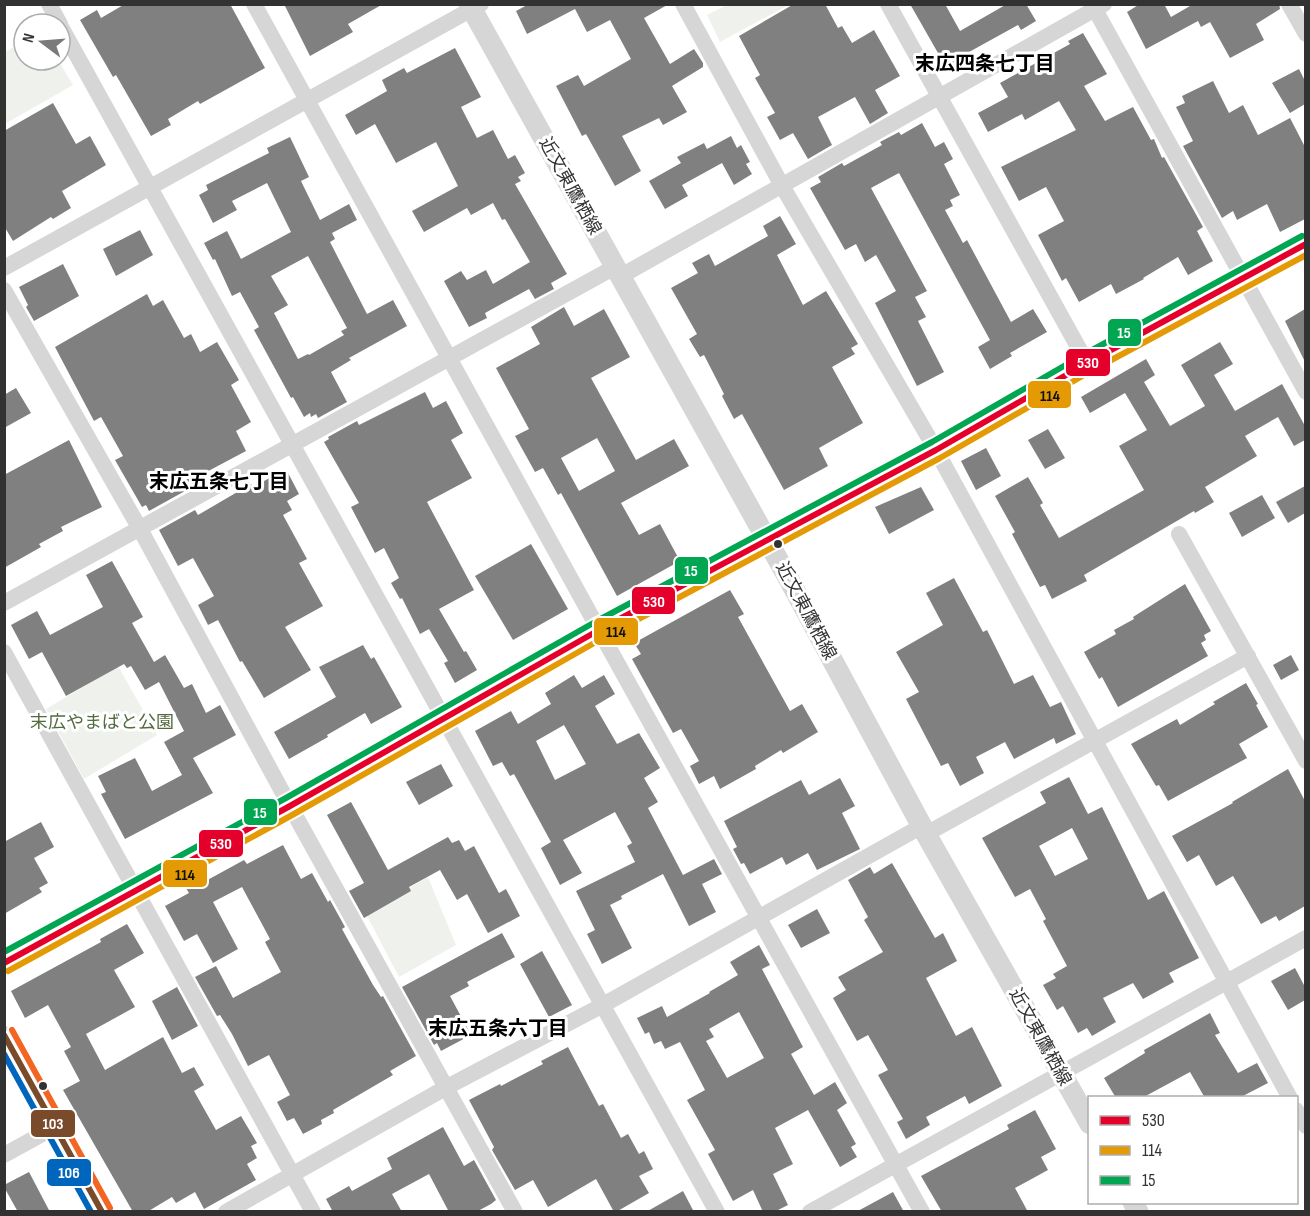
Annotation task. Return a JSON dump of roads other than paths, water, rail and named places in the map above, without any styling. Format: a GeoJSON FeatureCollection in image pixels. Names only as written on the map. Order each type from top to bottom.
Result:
{"type":"FeatureCollection","features":[{"type":"Feature","properties":{"kind":"street"},"geometry":{"type":"LineString","coordinates":[[254,4],[922,1212]]}},
{"type":"Feature","properties":{"kind":"street"},"geometry":{"type":"LineString","coordinates":[[683,4],[781,184],[936,450],[1289,1096]]}},
{"type":"Feature","properties":{"kind":"street"},"geometry":{"type":"LineString","coordinates":[[888,4],[1087,363]]}},
{"type":"Feature","properties":{"kind":"street"},"geometry":{"type":"LineString","coordinates":[[1289,4],[1305,34]]}},
{"type":"Feature","properties":{"kind":"street"},"geometry":{"type":"LineString","coordinates":[[4,268],[308,101],[474,6]]}},
{"type":"Feature","properties":{"kind":"street","name":"近文東鷹栖線"},"geometry":{"type":"LineString","coordinates":[[474,6],[924,830],[1088,1122]]}},
{"type":"Feature","properties":{"kind":"street"},"geometry":{"type":"LineString","coordinates":[[4,603],[450,358],[618,272],[781,184],[1097,6],[1242,279],[1305,392]]}},
{"type":"Feature","properties":{"kind":"street"},"geometry":{"type":"LineString","coordinates":[[72,45],[717,1212]]}},
{"type":"Feature","properties":{"kind":"street"},"geometry":{"type":"LineString","coordinates":[[4,963],[290,806],[599,630],[936,450],[1087,363],[1305,244]]}},
{"type":"Feature","properties":{"kind":"street"},"geometry":{"type":"LineString","coordinates":[[4,290],[140,529],[290,806],[515,1212]]}},
{"type":"Feature","properties":{"kind":"street"},"geometry":{"type":"LineString","coordinates":[[1179,534],[1305,761]]}},
{"type":"Feature","properties":{"kind":"street"},"geometry":{"type":"LineString","coordinates":[[4,652],[313,1212]]}},
{"type":"Feature","properties":{"kind":"street"},"geometry":{"type":"LineString","coordinates":[[226,1212],[447,1087],[603,1005],[758,917],[1095,741],[1248,656]]}},
{"type":"Feature","properties":{"kind":"street"},"geometry":{"type":"LineString","coordinates":[[810,1212],[1305,938]]}},
{"type":"Feature","properties":{"kind":"street"},"geometry":{"type":"LineString","coordinates":[[4,1034],[102,1212]]}},
{"type":"Feature","properties":{"kind":"street"},"geometry":{"type":"LineString","coordinates":[[4,1155],[55,1127]]}},
{"type":"Feature","properties":{"kind":"district","name":"末広四条七丁目"},"geometry":{"type":"Point","coordinates":[985,64]}},
{"type":"Feature","properties":{"kind":"district","name":"末広五条七丁目"},"geometry":{"type":"Point","coordinates":[219,482]}},
{"type":"Feature","properties":{"kind":"district","name":"末広五条六丁目"},"geometry":{"type":"Point","coordinates":[498,1029]}},
{"type":"Feature","properties":{"kind":"park label","name":"末広やまばと公園"},"geometry":{"type":"Point","coordinates":[102,722]}}]}
